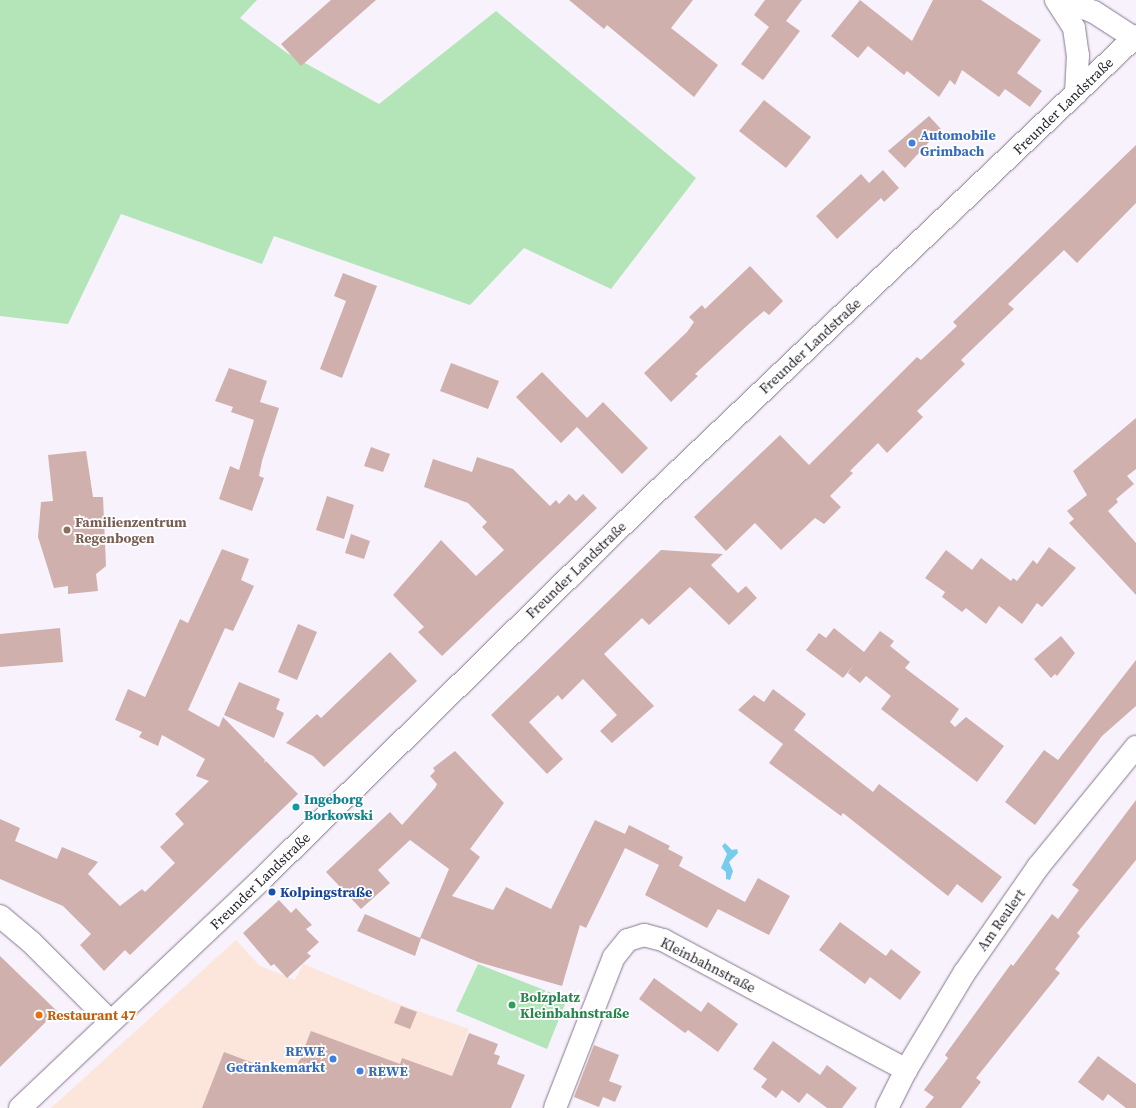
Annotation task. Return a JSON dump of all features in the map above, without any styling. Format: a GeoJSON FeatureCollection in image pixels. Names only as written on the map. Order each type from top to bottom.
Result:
{"type":"FeatureCollection","features":[{"type":"Feature","properties":{"kind":"main road"},"geometry":{"type":"LineString","coordinates":[[1056,0],[1074,28],[1078,55],[1076,94]]}},
{"type":"Feature","properties":{"kind":"main road"},"geometry":{"type":"LineString","coordinates":[[1064,0],[1094,12],[1135,38]]}},
{"type":"Feature","properties":{"kind":"main road","name":"Freunder Landstraße"},"geometry":{"type":"LineString","coordinates":[[20,1108],[110,1021],[263,878],[655,493],[1135,38]]}},
{"type":"Feature","properties":{"kind":"main road","name":"Am Reulert"},"geometry":{"type":"LineString","coordinates":[[887,1108],[906,1070],[965,972],[1038,867],[1136,747]]}},
{"type":"Feature","properties":{"kind":"main road"},"geometry":{"type":"LineString","coordinates":[[0,916],[31,942],[110,1021]]}},
{"type":"Feature","properties":{"kind":"main road","name":"Kleinbahnstraße"},"geometry":{"type":"LineString","coordinates":[[555,1108],[614,957],[628,940],[644,935],[663,940],[906,1070]]}},
{"type":"Feature","properties":{"kind":"shaded area"},"geometry":{"type":"Polygon","coordinates":[[[236,940],[260,966],[295,980],[303,964],[401,1005],[469,1029],[449,1083],[453,1108],[51,1108],[236,940]]]}},
{"type":"Feature","properties":{"kind":"green space"},"geometry":{"type":"Polygon","coordinates":[[[0,0],[257,0],[240,18],[287,53],[379,104],[496,11],[696,178],[611,289],[524,248],[470,305],[274,236],[262,264],[121,214],[68,324],[0,316],[0,0]]]}},
{"type":"Feature","properties":{"kind":"green space","name":"Bolzplatz Kleinbahnstraße"},"geometry":{"type":"Polygon","coordinates":[[[478,964],[567,999],[547,1049],[456,1011],[478,964]]]}},
{"type":"Feature","properties":{"kind":"water"},"geometry":{"type":"Polygon","coordinates":[[[725,843],[732,850],[737,849],[738,853],[729,862],[733,871],[730,880],[726,879],[726,872],[721,868],[727,854],[722,846],[725,843]]]}},
{"type":"Feature","properties":{"kind":"building"},"geometry":{"type":"Polygon","coordinates":[[[331,0],[376,0],[301,66],[281,44],[331,0]]]}},
{"type":"Feature","properties":{"kind":"building"},"geometry":{"type":"Polygon","coordinates":[[[569,0],[693,0],[671,28],[718,65],[694,97],[607,25],[604,29],[569,0]]]}},
{"type":"Feature","properties":{"kind":"building"},"geometry":{"type":"Polygon","coordinates":[[[765,0],[802,0],[786,21],[800,31],[763,80],[741,64],[769,27],[754,15],[765,0]]]}},
{"type":"Feature","properties":{"kind":"building"},"geometry":{"type":"Polygon","coordinates":[[[860,0],[912,41],[933,0],[981,0],[1041,40],[1017,73],[1042,91],[1030,107],[1005,89],[999,97],[962,70],[955,85],[950,80],[939,97],[907,71],[904,75],[868,46],[858,58],[831,36],[860,0]]]}},
{"type":"Feature","properties":{"kind":"building"},"geometry":{"type":"Polygon","coordinates":[[[764,100],[811,137],[786,168],[739,131],[764,100]]]}},
{"type":"Feature","properties":{"kind":"building","name":"Automobile Grimbach"},"geometry":{"type":"Polygon","coordinates":[[[929,116],[941,129],[905,168],[888,151],[929,116]]]}},
{"type":"Feature","properties":{"kind":"building"},"geometry":{"type":"Polygon","coordinates":[[[1136,145],[1136,203],[1077,263],[1064,250],[1008,304],[1014,309],[961,360],[965,364],[917,411],[923,417],[887,453],[878,443],[850,471],[853,473],[830,496],[841,507],[824,524],[815,518],[781,550],[755,523],[726,551],[694,517],[780,435],[809,465],[917,357],[921,360],[957,326],[953,322],[1136,145]]]}},
{"type":"Feature","properties":{"kind":"building"},"geometry":{"type":"Polygon","coordinates":[[[883,170],[899,188],[884,202],[881,198],[837,239],[816,216],[861,174],[869,183],[883,170]]]}},
{"type":"Feature","properties":{"kind":"building"},"geometry":{"type":"Polygon","coordinates":[[[750,266],[783,301],[769,315],[764,311],[750,323],[695,374],[698,376],[671,402],[644,373],[687,332],[694,322],[689,317],[702,305],[705,309],[750,266]]]}},
{"type":"Feature","properties":{"kind":"building"},"geometry":{"type":"Polygon","coordinates":[[[343,273],[377,286],[342,378],[320,369],[346,301],[334,296],[343,273]]]}},
{"type":"Feature","properties":{"kind":"building"},"geometry":{"type":"Polygon","coordinates":[[[451,363],[499,381],[488,409],[440,391],[451,363]]]}},
{"type":"Feature","properties":{"kind":"building"},"geometry":{"type":"Polygon","coordinates":[[[229,368],[267,381],[260,402],[279,408],[262,461],[259,476],[264,478],[252,511],[219,499],[230,466],[239,470],[254,420],[231,412],[233,407],[215,401],[229,368]]]}},
{"type":"Feature","properties":{"kind":"building"},"geometry":{"type":"Polygon","coordinates":[[[542,372],[587,418],[603,402],[648,448],[622,474],[577,427],[561,443],[516,397],[542,372]]]}},
{"type":"Feature","properties":{"kind":"building"},"geometry":{"type":"Polygon","coordinates":[[[1136,418],[1136,469],[1127,476],[1134,484],[1116,499],[1118,502],[1108,511],[1136,543],[1136,595],[1069,523],[1074,519],[1067,511],[1087,495],[1073,471],[1136,418]]]}},
{"type":"Feature","properties":{"kind":"building"},"geometry":{"type":"Polygon","coordinates":[[[371,447],[390,454],[383,472],[364,466],[371,447]]]}},
{"type":"Feature","properties":{"kind":"building"},"geometry":{"type":"Polygon","coordinates":[[[86,451],[93,497],[103,497],[106,566],[96,574],[98,591],[68,594],[68,586],[54,588],[38,537],[41,502],[53,501],[48,455],[86,451]]]}},
{"type":"Feature","properties":{"kind":"building"},"geometry":{"type":"Polygon","coordinates":[[[477,457],[513,469],[550,506],[556,500],[559,504],[569,494],[576,501],[583,494],[597,508],[442,656],[418,632],[424,627],[393,595],[441,540],[476,576],[504,550],[482,527],[487,522],[468,503],[424,487],[433,459],[472,472],[477,457]]]}},
{"type":"Feature","properties":{"kind":"building"},"geometry":{"type":"Polygon","coordinates":[[[327,496],[354,505],[344,539],[316,530],[327,496]]]}},
{"type":"Feature","properties":{"kind":"building"},"geometry":{"type":"Polygon","coordinates":[[[351,534],[370,541],[364,559],[345,553],[351,534]]]}},
{"type":"Feature","properties":{"kind":"building"},"geometry":{"type":"Polygon","coordinates":[[[1049,547],[1076,568],[1042,607],[1037,603],[1022,624],[999,606],[986,624],[966,608],[962,612],[942,597],[945,592],[925,578],[946,550],[972,570],[981,558],[1011,581],[1013,578],[1017,581],[1033,560],[1037,564],[1049,547]]]}},
{"type":"Feature","properties":{"kind":"building"},"geometry":{"type":"Polygon","coordinates":[[[222,549],[249,559],[241,580],[254,586],[233,631],[225,628],[188,710],[219,727],[223,717],[265,760],[264,763],[266,761],[298,794],[130,955],[125,950],[104,971],[80,945],[91,934],[63,906],[0,879],[0,819],[20,828],[15,841],[57,859],[62,847],[98,862],[88,874],[120,906],[142,889],[145,892],[175,863],[160,847],[184,824],[175,814],[209,781],[196,776],[205,759],[162,735],[158,746],[139,737],[142,732],[115,720],[128,689],[145,697],[180,619],[188,623],[222,549]]]}},
{"type":"Feature","properties":{"kind":"building"},"geometry":{"type":"Polygon","coordinates":[[[661,550],[723,554],[711,565],[738,593],[746,586],[757,598],[729,625],[690,587],[649,625],[642,618],[604,654],[654,706],[612,743],[600,731],[617,715],[583,679],[562,700],[558,695],[529,722],[563,759],[547,774],[491,715],[661,550]]]}},
{"type":"Feature","properties":{"kind":"building"},"geometry":{"type":"Polygon","coordinates":[[[298,624],[317,632],[297,680],[278,672],[298,624]]]}},
{"type":"Feature","properties":{"kind":"building"},"geometry":{"type":"Polygon","coordinates":[[[60,628],[63,662],[0,667],[0,634],[60,628]]]}},
{"type":"Feature","properties":{"kind":"building"},"geometry":{"type":"Polygon","coordinates":[[[834,628],[864,652],[880,631],[894,641],[890,646],[910,662],[905,668],[959,709],[950,722],[955,727],[966,717],[1004,746],[977,782],[881,709],[891,696],[866,676],[860,683],[848,673],[853,666],[843,678],[806,650],[819,633],[826,638],[834,628]]]}},
{"type":"Feature","properties":{"kind":"building"},"geometry":{"type":"Polygon","coordinates":[[[1061,636],[1075,653],[1057,676],[1055,674],[1051,678],[1034,659],[1061,636]]]}},
{"type":"Feature","properties":{"kind":"building"},"geometry":{"type":"Polygon","coordinates":[[[390,652],[417,681],[324,767],[313,756],[286,743],[317,714],[321,718],[390,652]]]}},
{"type":"Feature","properties":{"kind":"building"},"geometry":{"type":"Polygon","coordinates":[[[1136,660],[1136,706],[1102,736],[1035,825],[1005,802],[1044,750],[1058,760],[1136,660]]]}},
{"type":"Feature","properties":{"kind":"building"},"geometry":{"type":"Polygon","coordinates":[[[239,682],[280,699],[276,709],[284,713],[274,738],[224,715],[239,682]]]}},
{"type":"Feature","properties":{"kind":"building"},"geometry":{"type":"Polygon","coordinates":[[[773,689],[806,714],[794,730],[873,792],[879,784],[1002,877],[982,903],[957,884],[948,896],[843,813],[841,816],[769,763],[783,744],[738,710],[754,695],[764,702],[773,689]]]}},
{"type":"Feature","properties":{"kind":"building"},"geometry":{"type":"Polygon","coordinates":[[[455,751],[504,803],[470,849],[480,857],[452,896],[493,910],[506,887],[551,909],[595,820],[625,834],[629,825],[670,846],[668,849],[683,857],[679,866],[745,902],[758,878],[790,896],[769,935],[718,909],[707,928],[645,895],[659,865],[625,848],[586,928],[580,925],[562,986],[478,962],[421,938],[415,956],[357,931],[365,914],[420,938],[449,869],[410,840],[378,870],[390,883],[361,909],[326,872],[390,812],[402,825],[435,788],[437,784],[430,776],[435,771],[433,768],[455,751]]]}},
{"type":"Feature","properties":{"kind":"building"},"geometry":{"type":"Polygon","coordinates":[[[1136,800],[1136,860],[1077,933],[1080,936],[1055,969],[1060,973],[976,1078],[981,1082],[961,1108],[925,1108],[934,1097],[924,1090],[948,1058],[945,1055],[1011,964],[1013,966],[1052,914],[1058,919],[1079,890],[1072,885],[1136,800]]]}},
{"type":"Feature","properties":{"kind":"building"},"geometry":{"type":"Polygon","coordinates":[[[279,900],[291,913],[296,908],[312,925],[306,929],[319,942],[307,953],[311,956],[287,978],[274,964],[271,966],[243,933],[279,900]]]}},
{"type":"Feature","properties":{"kind":"building"},"geometry":{"type":"Polygon","coordinates":[[[840,922],[886,956],[891,949],[921,972],[900,1000],[870,977],[865,984],[819,950],[840,922]]]}},
{"type":"Feature","properties":{"kind":"building"},"geometry":{"type":"Polygon","coordinates":[[[0,956],[57,1011],[0,1067],[0,956]]]}},
{"type":"Feature","properties":{"kind":"building"},"geometry":{"type":"Polygon","coordinates":[[[654,978],[701,1012],[708,1002],[738,1024],[718,1052],[688,1030],[685,1033],[639,999],[654,978]]]}},
{"type":"Feature","properties":{"kind":"building"},"geometry":{"type":"Polygon","coordinates":[[[401,1006],[417,1012],[410,1029],[394,1023],[401,1006]]]}},
{"type":"Feature","properties":{"kind":"building","name":"REWE"},"geometry":{"type":"Polygon","coordinates":[[[311,1031],[400,1064],[402,1058],[452,1076],[469,1033],[498,1044],[494,1054],[500,1056],[497,1064],[525,1075],[511,1108],[202,1108],[224,1052],[285,1075],[287,1068],[295,1071],[311,1031]]]}},
{"type":"Feature","properties":{"kind":"building"},"geometry":{"type":"Polygon","coordinates":[[[773,1041],[820,1075],[827,1065],[857,1088],[842,1108],[827,1108],[807,1093],[799,1103],[782,1090],[776,1098],[761,1087],[767,1079],[753,1069],[773,1041]]]}},
{"type":"Feature","properties":{"kind":"building"},"geometry":{"type":"Polygon","coordinates":[[[594,1045],[619,1055],[609,1081],[622,1086],[615,1102],[603,1097],[599,1107],[574,1097],[594,1045]]]}},
{"type":"Feature","properties":{"kind":"building"},"geometry":{"type":"Polygon","coordinates":[[[1098,1056],[1136,1084],[1136,1108],[1126,1108],[1108,1094],[1103,1101],[1078,1082],[1098,1056]]]}},
{"type":"Feature","properties":{"kind":"place","name":"Automobile Grimbach"},"geometry":{"type":"Point","coordinates":[912,143]}},
{"type":"Feature","properties":{"kind":"place","name":"Familienzentrum Regenbogen"},"geometry":{"type":"Point","coordinates":[67,530]}},
{"type":"Feature","properties":{"kind":"place","name":"Ingeborg Borkowski"},"geometry":{"type":"Point","coordinates":[296,807]}},
{"type":"Feature","properties":{"kind":"place","name":"Kolpingstraße"},"geometry":{"type":"Point","coordinates":[272,892]}},
{"type":"Feature","properties":{"kind":"place","name":"Bolzplatz Kleinbahnstraße"},"geometry":{"type":"Point","coordinates":[512,1005]}},
{"type":"Feature","properties":{"kind":"place","name":"Restaurant 47"},"geometry":{"type":"Point","coordinates":[39,1015]}},
{"type":"Feature","properties":{"kind":"place","name":"REWE Getränkemarkt"},"geometry":{"type":"Point","coordinates":[333,1059]}},
{"type":"Feature","properties":{"kind":"place","name":"REWE"},"geometry":{"type":"Point","coordinates":[360,1071]}}]}
